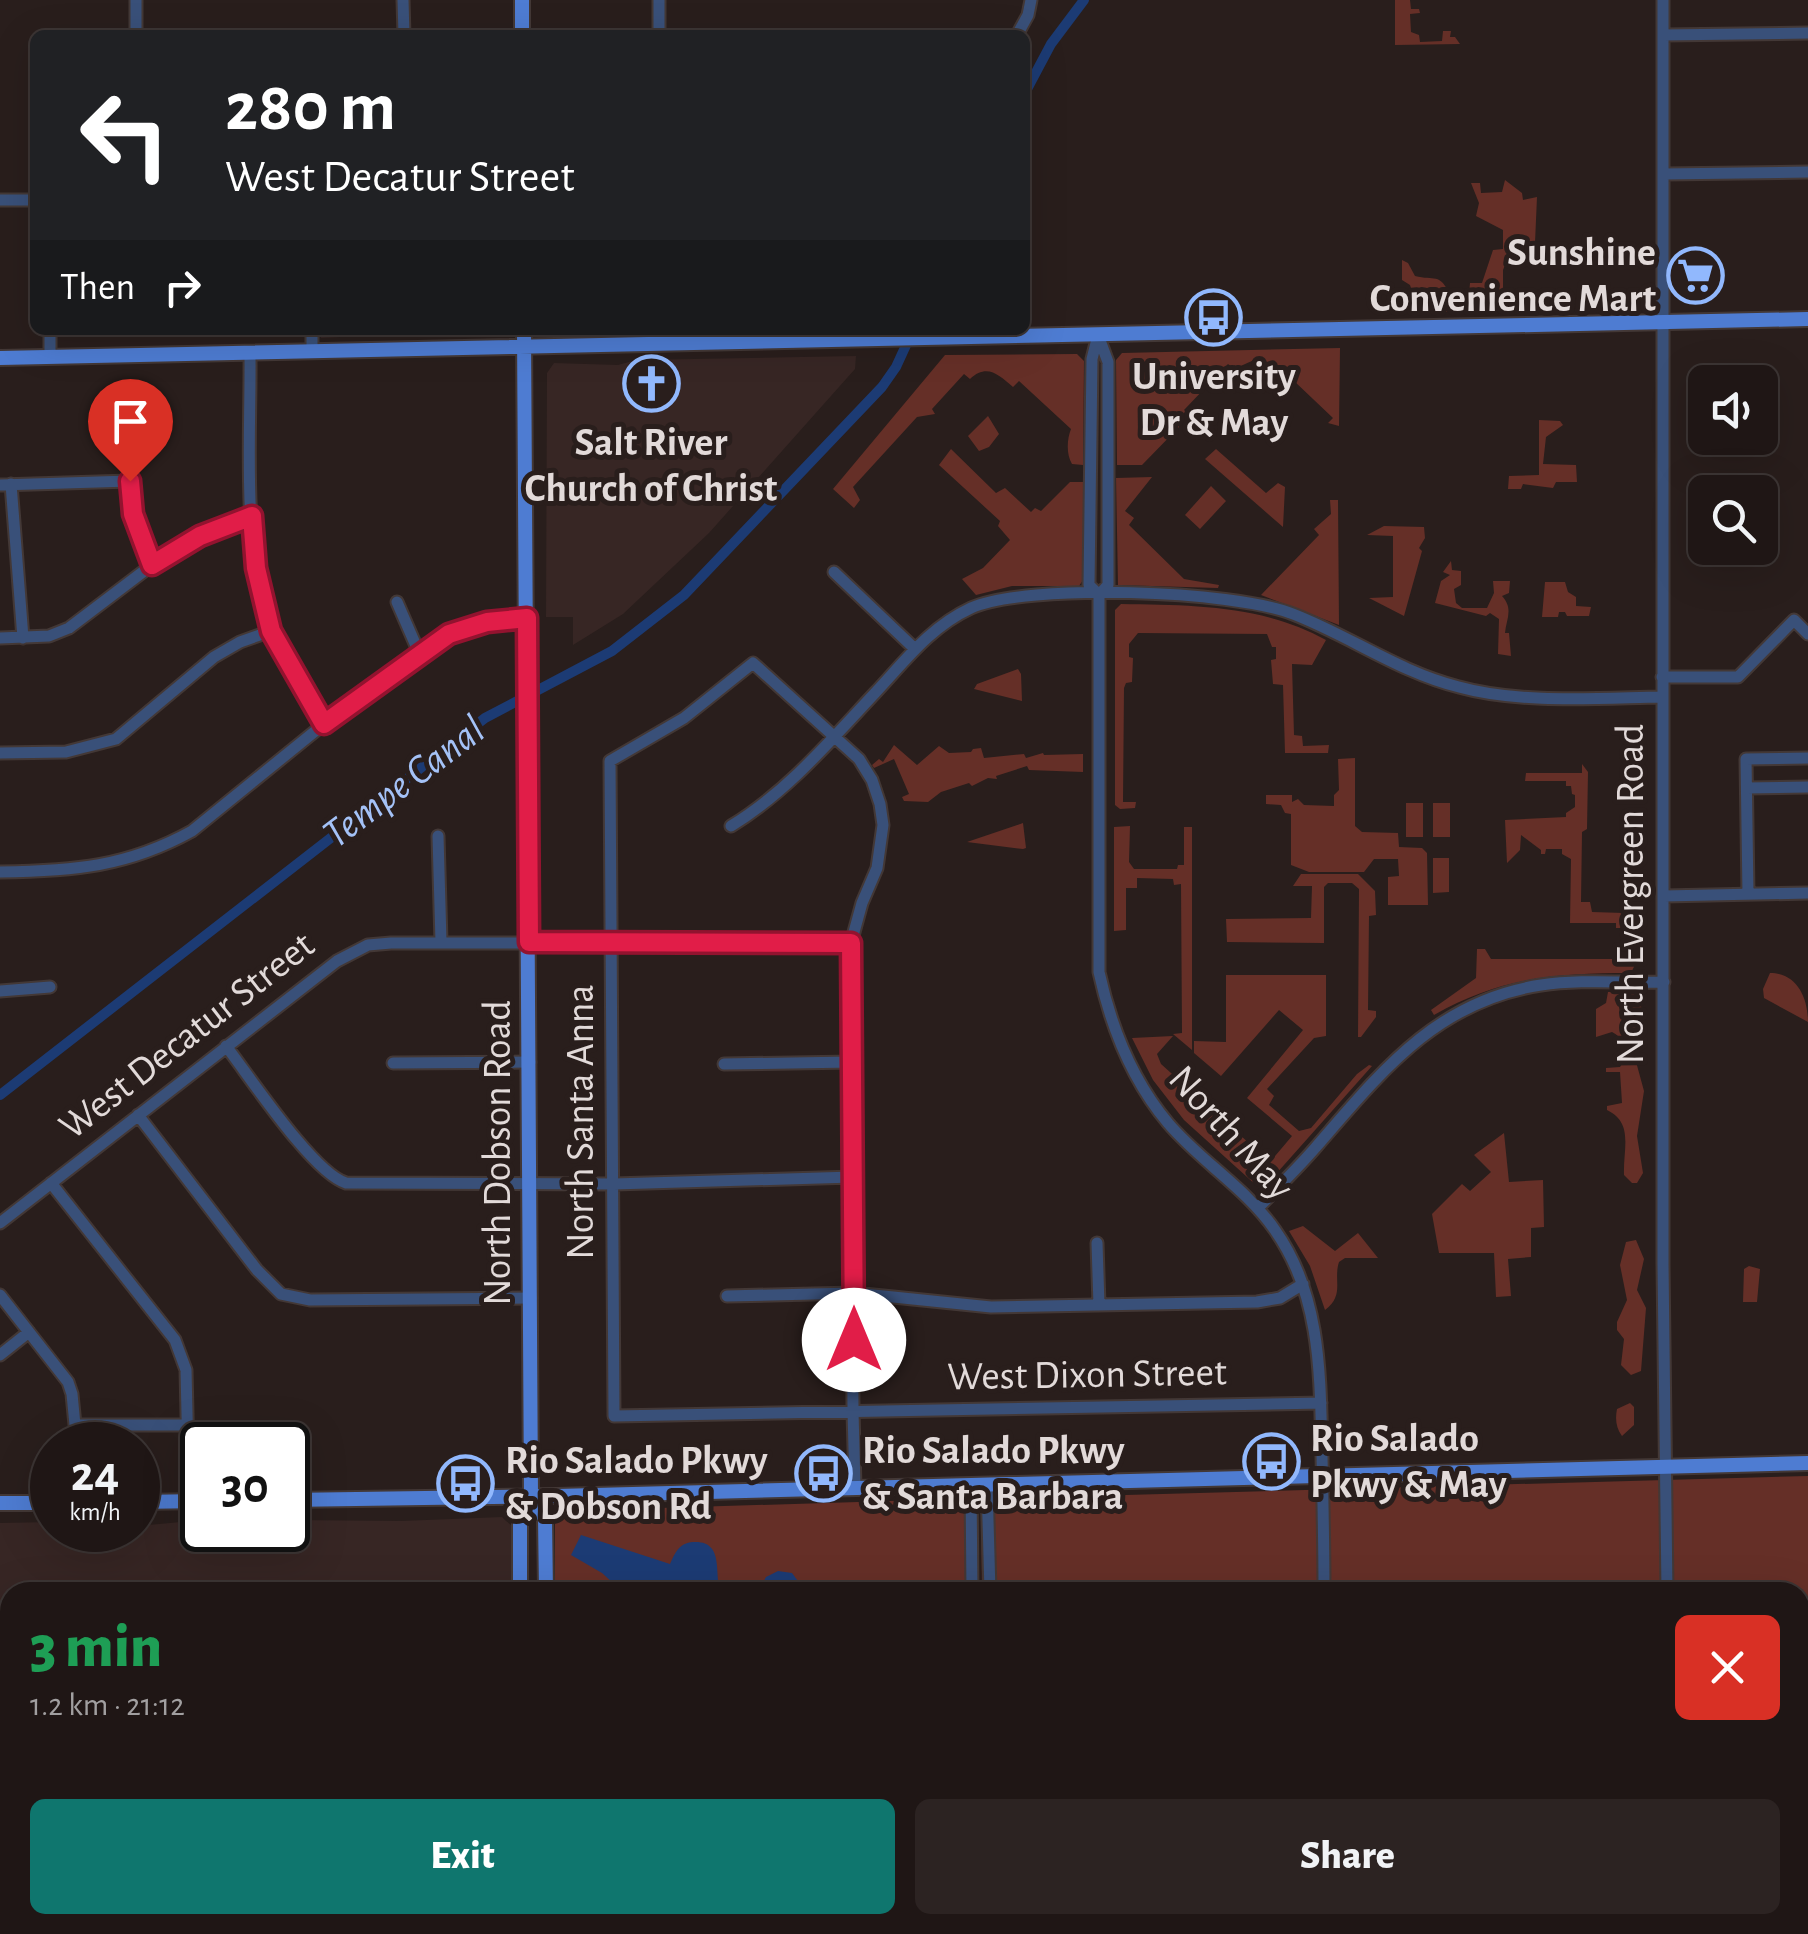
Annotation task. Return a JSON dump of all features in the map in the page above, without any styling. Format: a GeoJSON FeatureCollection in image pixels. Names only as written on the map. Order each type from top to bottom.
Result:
{"type":"FeatureCollection","features":[{"type":"Feature","properties":{"kind":"main road"},"geometry":{"type":"LineString","coordinates":[[522,0],[522,30]]}},
{"type":"Feature","properties":{"kind":"main road"},"geometry":{"type":"LineString","coordinates":[[0,358],[1808,320]]}},
{"type":"Feature","properties":{"kind":"main road","name":"North Dobson Road"},"geometry":{"type":"LineString","coordinates":[[520,1582],[520,1520],[531,1496],[524,335]]}},
{"type":"Feature","properties":{"kind":"main road"},"geometry":{"type":"LineString","coordinates":[[310,1500],[1808,1462]]}},
{"type":"Feature","properties":{"kind":"main road","name":"North Dobson Road"},"geometry":{"type":"LineString","coordinates":[[531,1496],[545,1518],[546,1582]]}},
{"type":"Feature","properties":{"kind":"main road"},"geometry":{"type":"LineString","coordinates":[[0,1504],[30,1503]]}},
{"type":"Feature","properties":{"kind":"street"},"geometry":{"type":"LineString","coordinates":[[136,0],[136,30]]}},
{"type":"Feature","properties":{"kind":"street"},"geometry":{"type":"LineString","coordinates":[[403,0],[404,30]]}},
{"type":"Feature","properties":{"kind":"street"},"geometry":{"type":"LineString","coordinates":[[659,0],[660,30]]}},
{"type":"Feature","properties":{"kind":"street"},"geometry":{"type":"LineString","coordinates":[[1020,30],[1031,0]]}},
{"type":"Feature","properties":{"kind":"street","name":"North Evergreen Road"},"geometry":{"type":"LineString","coordinates":[[1662,0],[1666,1582]]}},
{"type":"Feature","properties":{"kind":"street"},"geometry":{"type":"LineString","coordinates":[[1662,35],[1808,32]]}},
{"type":"Feature","properties":{"kind":"street"},"geometry":{"type":"LineString","coordinates":[[1664,174],[1808,172]]}},
{"type":"Feature","properties":{"kind":"street"},"geometry":{"type":"LineString","coordinates":[[0,200],[30,200]]}},
{"type":"Feature","properties":{"kind":"street","name":"North May"},"geometry":{"type":"LineString","coordinates":[[1098,334],[1108,362],[1108,585],[1100,594],[1098,955],[1106,1000],[1115,1033],[1148,1096],[1169,1124],[1258,1208],[1276,1231],[1303,1284],[1319,1349],[1324,1582]]}},
{"type":"Feature","properties":{"kind":"street"},"geometry":{"type":"LineString","coordinates":[[50,335],[50,357]]}},
{"type":"Feature","properties":{"kind":"street"},"geometry":{"type":"LineString","coordinates":[[312,335],[312,352]]}},
{"type":"Feature","properties":{"kind":"street"},"geometry":{"type":"LineString","coordinates":[[250,353],[256,568],[271,631],[324,724]]}},
{"type":"Feature","properties":{"kind":"street"},"geometry":{"type":"LineString","coordinates":[[23,638],[6,484],[130,481],[133,514],[152,565]]}},
{"type":"Feature","properties":{"kind":"street"},"geometry":{"type":"LineString","coordinates":[[0,638],[49,636],[69,628],[152,565],[200,536],[252,516]]}},
{"type":"Feature","properties":{"kind":"street"},"geometry":{"type":"LineString","coordinates":[[834,572],[914,649]]}},
{"type":"Feature","properties":{"kind":"street"},"geometry":{"type":"LineString","coordinates":[[731,826],[777,793],[914,649],[946,622],[1004,596],[1198,595],[1290,612],[1410,671],[1480,692],[1662,697]]}},
{"type":"Feature","properties":{"kind":"street"},"geometry":{"type":"LineString","coordinates":[[397,602],[420,654]]}},
{"type":"Feature","properties":{"kind":"street"},"geometry":{"type":"LineString","coordinates":[[0,872],[82,869],[136,858],[158,849],[192,831],[324,724],[449,634],[527,618]]}},
{"type":"Feature","properties":{"kind":"street"},"geometry":{"type":"LineString","coordinates":[[1662,677],[1738,677],[1794,620],[1808,634]]}},
{"type":"Feature","properties":{"kind":"street"},"geometry":{"type":"LineString","coordinates":[[0,753],[66,752],[116,739],[214,657],[271,631]]}},
{"type":"Feature","properties":{"kind":"street","name":"North Santa Anna"},"geometry":{"type":"LineString","coordinates":[[614,1416],[610,760],[684,718],[753,664],[832,738]]}},
{"type":"Feature","properties":{"kind":"street"},"geometry":{"type":"LineString","coordinates":[[832,738],[859,759],[872,780],[883,825],[877,868],[851,943],[855,1487]]}},
{"type":"Feature","properties":{"kind":"street"},"geometry":{"type":"LineString","coordinates":[[1748,894],[1746,759],[1808,758]]}},
{"type":"Feature","properties":{"kind":"street"},"geometry":{"type":"LineString","coordinates":[[1747,788],[1808,787]]}},
{"type":"Feature","properties":{"kind":"street"},"geometry":{"type":"LineString","coordinates":[[438,836],[441,942]]}},
{"type":"Feature","properties":{"kind":"street"},"geometry":{"type":"LineString","coordinates":[[1664,896],[1808,893]]}},
{"type":"Feature","properties":{"kind":"street","name":"West Decatur Street"},"geometry":{"type":"LineString","coordinates":[[0,1222],[349,953],[368,946],[441,942],[851,943]]}},
{"type":"Feature","properties":{"kind":"street"},"geometry":{"type":"LineString","coordinates":[[1258,1208],[1287,1181],[1383,1070],[1422,1036],[1469,1005],[1540,985],[1664,982]]}},
{"type":"Feature","properties":{"kind":"street"},"geometry":{"type":"LineString","coordinates":[[0,991],[50,987]]}},
{"type":"Feature","properties":{"kind":"street"},"geometry":{"type":"LineString","coordinates":[[226,1046],[316,1163],[335,1180],[361,1184],[614,1184],[853,1177]]}},
{"type":"Feature","properties":{"kind":"street"},"geometry":{"type":"LineString","coordinates":[[393,1062],[530,1062]]}},
{"type":"Feature","properties":{"kind":"street"},"geometry":{"type":"LineString","coordinates":[[724,1064],[852,1062]]}},
{"type":"Feature","properties":{"kind":"street"},"geometry":{"type":"LineString","coordinates":[[138,1115],[269,1285],[280,1294],[310,1300],[531,1298]]}},
{"type":"Feature","properties":{"kind":"street"},"geometry":{"type":"LineString","coordinates":[[51,1183],[174,1340],[186,1370],[186,1422]]}},
{"type":"Feature","properties":{"kind":"street"},"geometry":{"type":"LineString","coordinates":[[1097,1243],[1099,1305]]}},
{"type":"Feature","properties":{"kind":"street"},"geometry":{"type":"LineString","coordinates":[[727,1296],[854,1293],[991,1306],[1257,1302],[1280,1298],[1303,1284]]}},
{"type":"Feature","properties":{"kind":"street"},"geometry":{"type":"LineString","coordinates":[[0,1296],[68,1382],[75,1425],[180,1425]]}},
{"type":"Feature","properties":{"kind":"street"},"geometry":{"type":"LineString","coordinates":[[0,1356],[30,1332]]}},
{"type":"Feature","properties":{"kind":"street","name":"West Dixon Street"},"geometry":{"type":"LineString","coordinates":[[614,1416],[1321,1403]]}},
{"type":"Feature","properties":{"kind":"street"},"geometry":{"type":"LineString","coordinates":[[987,1484],[990,1582]]}},
{"type":"Feature","properties":{"kind":"street"},"geometry":{"type":"LineString","coordinates":[[970,1485],[972,1582]]}},
{"type":"Feature","properties":{"kind":"shaded area"},"geometry":{"type":"Polygon","coordinates":[[[1395,0],[1410,0],[1411,9],[1419,9],[1420,13],[1410,14],[1411,32],[1419,35],[1420,42],[1442,41],[1443,31],[1451,31],[1450,37],[1460,44],[1395,45],[1395,0]]]}},
{"type":"Feature","properties":{"kind":"shaded area"},"geometry":{"type":"Polygon","coordinates":[[[1505,180],[1522,193],[1523,200],[1537,197],[1534,266],[1505,265],[1503,311],[1419,312],[1410,285],[1402,280],[1402,260],[1415,276],[1440,280],[1450,295],[1469,294],[1470,283],[1482,283],[1493,250],[1503,249],[1503,230],[1476,216],[1479,203],[1471,183],[1480,183],[1481,193],[1502,192],[1505,180]]]}},
{"type":"Feature","properties":{"kind":"shaded area"},"geometry":{"type":"Polygon","coordinates":[[[321,335],[377,335],[321,338],[321,335]]]}},
{"type":"Feature","properties":{"kind":"shaded area"},"geometry":{"type":"Polygon","coordinates":[[[1340,348],[1339,426],[1328,423],[1333,418],[1273,361],[1268,367],[1254,360],[1234,369],[1228,364],[1184,410],[1179,416],[1179,427],[1142,465],[1117,465],[1116,360],[1122,353],[1340,348]]]}},
{"type":"Feature","properties":{"kind":"shaded area"},"geometry":{"type":"Polygon","coordinates":[[[1077,354],[1084,361],[1083,465],[1072,464],[1070,460],[1071,429],[1019,381],[1013,387],[987,371],[970,379],[964,374],[932,409],[935,414],[917,417],[853,487],[860,500],[854,508],[833,489],[945,355],[1077,354]]]}},
{"type":"Feature","properties":{"kind":"shaded area"},"geometry":{"type":"Polygon","coordinates":[[[856,356],[855,369],[709,533],[623,614],[573,645],[573,617],[546,617],[547,373],[554,363],[618,365],[636,360],[856,356]]]}},
{"type":"Feature","properties":{"kind":"shaded area"},"geometry":{"type":"Polygon","coordinates":[[[988,416],[999,434],[989,447],[979,451],[968,436],[988,416]]]}},
{"type":"Feature","properties":{"kind":"shaded area"},"geometry":{"type":"Polygon","coordinates":[[[1539,420],[1560,421],[1563,425],[1546,437],[1543,464],[1576,465],[1577,482],[1556,482],[1553,488],[1523,484],[1521,489],[1508,489],[1509,476],[1539,475],[1539,420]]]}},
{"type":"Feature","properties":{"kind":"shaded area"},"geometry":{"type":"Polygon","coordinates":[[[951,449],[996,493],[1005,488],[1031,512],[1035,508],[1041,511],[1070,482],[1083,482],[1083,580],[1079,586],[1012,586],[976,595],[962,579],[983,568],[1010,540],[998,526],[1000,521],[939,465],[951,449]]]}},
{"type":"Feature","properties":{"kind":"shaded area"},"geometry":{"type":"Polygon","coordinates":[[[1216,449],[1266,493],[1278,483],[1285,487],[1283,527],[1205,459],[1216,449]]]}},
{"type":"Feature","properties":{"kind":"shaded area"},"geometry":{"type":"Polygon","coordinates":[[[1152,477],[1125,511],[1134,518],[1129,525],[1184,579],[1219,585],[1218,588],[1118,585],[1116,478],[1152,477]]]}},
{"type":"Feature","properties":{"kind":"shaded area"},"geometry":{"type":"Polygon","coordinates":[[[1211,486],[1226,501],[1200,529],[1185,515],[1211,486]]]}},
{"type":"Feature","properties":{"kind":"shaded area"},"geometry":{"type":"Polygon","coordinates":[[[1330,500],[1338,500],[1339,625],[1261,595],[1319,535],[1314,529],[1331,514],[1330,500]]]}},
{"type":"Feature","properties":{"kind":"shaded area"},"geometry":{"type":"Polygon","coordinates":[[[1384,526],[1424,527],[1425,538],[1419,548],[1422,551],[1404,616],[1369,598],[1393,597],[1393,536],[1367,535],[1384,526]]]}},
{"type":"Feature","properties":{"kind":"shaded area"},"geometry":{"type":"Polygon","coordinates":[[[1451,561],[1452,570],[1461,571],[1461,585],[1454,589],[1456,603],[1462,608],[1487,608],[1494,593],[1493,581],[1510,581],[1509,593],[1502,596],[1508,610],[1505,633],[1509,633],[1511,656],[1498,654],[1499,619],[1490,613],[1486,616],[1435,603],[1441,581],[1450,575],[1443,572],[1451,561]]]}},
{"type":"Feature","properties":{"kind":"shaded area"},"geometry":{"type":"Polygon","coordinates":[[[1545,582],[1565,582],[1568,592],[1576,597],[1576,606],[1591,607],[1589,616],[1559,612],[1558,617],[1542,617],[1545,582]]]}},
{"type":"Feature","properties":{"kind":"shaded area"},"geometry":{"type":"Polygon","coordinates":[[[1121,604],[1252,613],[1302,628],[1326,640],[1312,665],[1292,664],[1294,735],[1302,736],[1303,746],[1329,745],[1328,753],[1285,753],[1283,685],[1273,684],[1271,660],[1276,659],[1276,647],[1272,647],[1267,634],[1138,633],[1129,644],[1132,682],[1124,688],[1123,802],[1136,802],[1135,808],[1120,809],[1115,805],[1115,610],[1121,604]]]}},
{"type":"Feature","properties":{"kind":"shaded area"},"geometry":{"type":"Polygon","coordinates":[[[1018,669],[1022,701],[974,689],[977,684],[1018,669]]]}},
{"type":"Feature","properties":{"kind":"shaded area"},"geometry":{"type":"Polygon","coordinates":[[[894,745],[917,765],[939,746],[949,753],[981,748],[984,758],[1083,754],[1083,772],[1029,770],[1027,766],[996,776],[997,779],[988,778],[972,786],[969,783],[941,792],[928,802],[904,801],[902,797],[909,794],[894,759],[874,768],[872,765],[879,759],[883,762],[894,745]]]}},
{"type":"Feature","properties":{"kind":"shaded area"},"geometry":{"type":"Polygon","coordinates":[[[1355,758],[1355,826],[1362,832],[1398,833],[1399,847],[1422,848],[1427,853],[1428,905],[1388,905],[1388,877],[1399,876],[1398,859],[1374,859],[1364,872],[1309,872],[1291,865],[1291,814],[1285,813],[1281,805],[1266,804],[1266,795],[1292,795],[1292,802],[1298,799],[1304,805],[1334,806],[1334,795],[1339,790],[1338,759],[1355,758]]]}},
{"type":"Feature","properties":{"kind":"shaded area"},"geometry":{"type":"Polygon","coordinates":[[[1582,764],[1588,772],[1581,902],[1590,902],[1592,912],[1624,913],[1624,905],[1627,907],[1627,920],[1636,921],[1633,931],[1643,948],[1631,973],[1578,974],[1506,985],[1434,1015],[1431,1010],[1476,978],[1477,949],[1485,949],[1491,959],[1612,959],[1616,954],[1626,953],[1627,937],[1622,936],[1623,928],[1616,928],[1616,923],[1570,923],[1571,859],[1562,854],[1562,849],[1546,849],[1541,854],[1521,835],[1520,850],[1507,863],[1505,820],[1566,817],[1575,807],[1575,795],[1566,781],[1525,781],[1526,773],[1582,773],[1582,764]]]}},
{"type":"Feature","properties":{"kind":"shaded area"},"geometry":{"type":"Polygon","coordinates":[[[1406,803],[1423,803],[1423,837],[1406,837],[1406,803]]]}},
{"type":"Feature","properties":{"kind":"shaded area"},"geometry":{"type":"Polygon","coordinates":[[[1433,803],[1450,803],[1450,837],[1433,837],[1433,803]]]}},
{"type":"Feature","properties":{"kind":"shaded area"},"geometry":{"type":"Polygon","coordinates":[[[1023,823],[1026,848],[967,842],[1023,823]]]}},
{"type":"Feature","properties":{"kind":"shaded area"},"geometry":{"type":"Polygon","coordinates":[[[1130,826],[1129,862],[1134,869],[1177,869],[1184,865],[1184,827],[1192,827],[1192,1050],[1173,1034],[1182,1033],[1181,884],[1174,885],[1173,879],[1137,878],[1137,888],[1126,888],[1126,930],[1114,931],[1114,827],[1130,826]]]}},
{"type":"Feature","properties":{"kind":"shaded area"},"geometry":{"type":"Polygon","coordinates":[[[1433,858],[1449,858],[1449,892],[1433,893],[1433,858]]]}},
{"type":"Feature","properties":{"kind":"shaded area"},"geometry":{"type":"Polygon","coordinates":[[[1301,874],[1358,874],[1375,891],[1376,915],[1369,916],[1368,1010],[1376,1011],[1376,1017],[1361,1037],[1359,889],[1352,883],[1328,883],[1324,887],[1324,943],[1227,942],[1226,919],[1311,918],[1312,886],[1293,886],[1301,874]]]}},
{"type":"Feature","properties":{"kind":"shaded area"},"geometry":{"type":"Polygon","coordinates":[[[1770,973],[1787,977],[1799,988],[1808,1022],[1764,998],[1763,989],[1770,973]]]}},
{"type":"Feature","properties":{"kind":"shaded area"},"geometry":{"type":"Polygon","coordinates":[[[1226,975],[1326,975],[1326,1036],[1314,1038],[1267,1089],[1274,1096],[1269,1105],[1299,1131],[1311,1128],[1357,1074],[1372,1066],[1268,1183],[1257,1186],[1184,1120],[1153,1080],[1132,1038],[1173,1036],[1157,1054],[1161,1064],[1270,1162],[1292,1136],[1247,1098],[1303,1030],[1279,1010],[1221,1076],[1194,1053],[1194,1041],[1226,1042],[1226,975]]]}},
{"type":"Feature","properties":{"kind":"shaded area"},"geometry":{"type":"Polygon","coordinates":[[[1608,992],[1638,992],[1646,1029],[1635,1058],[1644,1091],[1637,1136],[1643,1173],[1637,1183],[1624,1175],[1624,1129],[1607,1110],[1607,1106],[1622,1103],[1620,1072],[1606,1072],[1606,1068],[1620,1067],[1627,1052],[1612,1032],[1596,1037],[1596,1009],[1606,1003],[1608,992]]]}},
{"type":"Feature","properties":{"kind":"shaded area"},"geometry":{"type":"Polygon","coordinates":[[[1504,1133],[1509,1182],[1543,1180],[1544,1227],[1531,1228],[1531,1257],[1508,1259],[1511,1296],[1496,1297],[1494,1253],[1439,1253],[1432,1214],[1462,1184],[1470,1191],[1491,1172],[1474,1155],[1504,1133]]]}},
{"type":"Feature","properties":{"kind":"shaded area"},"geometry":{"type":"Polygon","coordinates":[[[1303,1226],[1335,1251],[1358,1233],[1378,1258],[1345,1258],[1339,1262],[1337,1293],[1325,1310],[1310,1266],[1289,1231],[1303,1226]]]}},
{"type":"Feature","properties":{"kind":"shaded area"},"geometry":{"type":"Polygon","coordinates":[[[1636,1240],[1644,1259],[1637,1290],[1646,1308],[1641,1371],[1631,1375],[1621,1365],[1624,1339],[1617,1330],[1617,1322],[1627,1300],[1620,1265],[1626,1242],[1636,1240]]]}},
{"type":"Feature","properties":{"kind":"shaded area"},"geometry":{"type":"Polygon","coordinates":[[[1744,1269],[1760,1269],[1757,1302],[1743,1302],[1744,1269]]]}},
{"type":"Feature","properties":{"kind":"shaded area"},"geometry":{"type":"Polygon","coordinates":[[[1630,1403],[1634,1407],[1634,1425],[1622,1436],[1616,1423],[1617,1409],[1630,1403]]]}},
{"type":"Feature","properties":{"kind":"shaded area"},"geometry":{"type":"Polygon","coordinates":[[[1808,1476],[1808,1582],[982,1582],[981,1499],[1808,1476]]]}},
{"type":"Feature","properties":{"kind":"shaded area"},"geometry":{"type":"Polygon","coordinates":[[[954,1499],[967,1508],[969,1582],[555,1582],[555,1519],[562,1511],[954,1499]]]}},
{"type":"Feature","properties":{"kind":"shaded area"},"geometry":{"type":"Polygon","coordinates":[[[502,1517],[512,1526],[512,1582],[0,1582],[0,1523],[30,1522],[30,1552],[160,1552],[160,1524],[180,1522],[180,1552],[310,1552],[310,1520],[502,1517]]]}},
{"type":"Feature","properties":{"kind":"water"},"geometry":{"type":"Polygon","coordinates":[[[581,1535],[670,1564],[684,1544],[703,1543],[714,1553],[719,1582],[612,1582],[571,1555],[581,1535]]]}},
{"type":"Feature","properties":{"kind":"water"},"geometry":{"type":"Polygon","coordinates":[[[778,1571],[792,1573],[799,1582],[763,1582],[778,1571]]]}},
{"type":"Feature","properties":{"kind":"waterway","name":"Tempe Canal"},"geometry":{"type":"LineString","coordinates":[[1030,84],[1051,44],[1084,0]]}},
{"type":"Feature","properties":{"kind":"waterway","name":"Tempe Canal"},"geometry":{"type":"LineString","coordinates":[[0,1095],[485,718],[612,651],[684,595],[882,387],[911,335]]}},
{"type":"Feature","properties":{"kind":"place","name":"Sunshine Convenience Mart"},"geometry":{"type":"Point","coordinates":[1695,276]}},
{"type":"Feature","properties":{"kind":"place","name":"University Dr & May"},"geometry":{"type":"Point","coordinates":[1214,318]}},
{"type":"Feature","properties":{"kind":"place","name":"Salt River Church of Christ"},"geometry":{"type":"Point","coordinates":[651,384]}},
{"type":"Feature","properties":{"kind":"place","name":"Rio Salado Pkwy & May"},"geometry":{"type":"Point","coordinates":[1271,1462]}},
{"type":"Feature","properties":{"kind":"place","name":"Rio Salado Pkwy & Santa Barbara"},"geometry":{"type":"Point","coordinates":[823,1474]}},
{"type":"Feature","properties":{"kind":"place","name":"Rio Salado Pkwy & Dobson Rd"},"geometry":{"type":"Point","coordinates":[466,1484]}},
{"type":"Feature","properties":{"kind":"route"},"geometry":{"type":"LineString","coordinates":[[130,481],[133,514],[152,565],[200,536],[252,516],[256,568],[271,631],[324,724],[449,634],[487,622],[527,618],[529,942],[851,943],[854,1340]]}}]}
